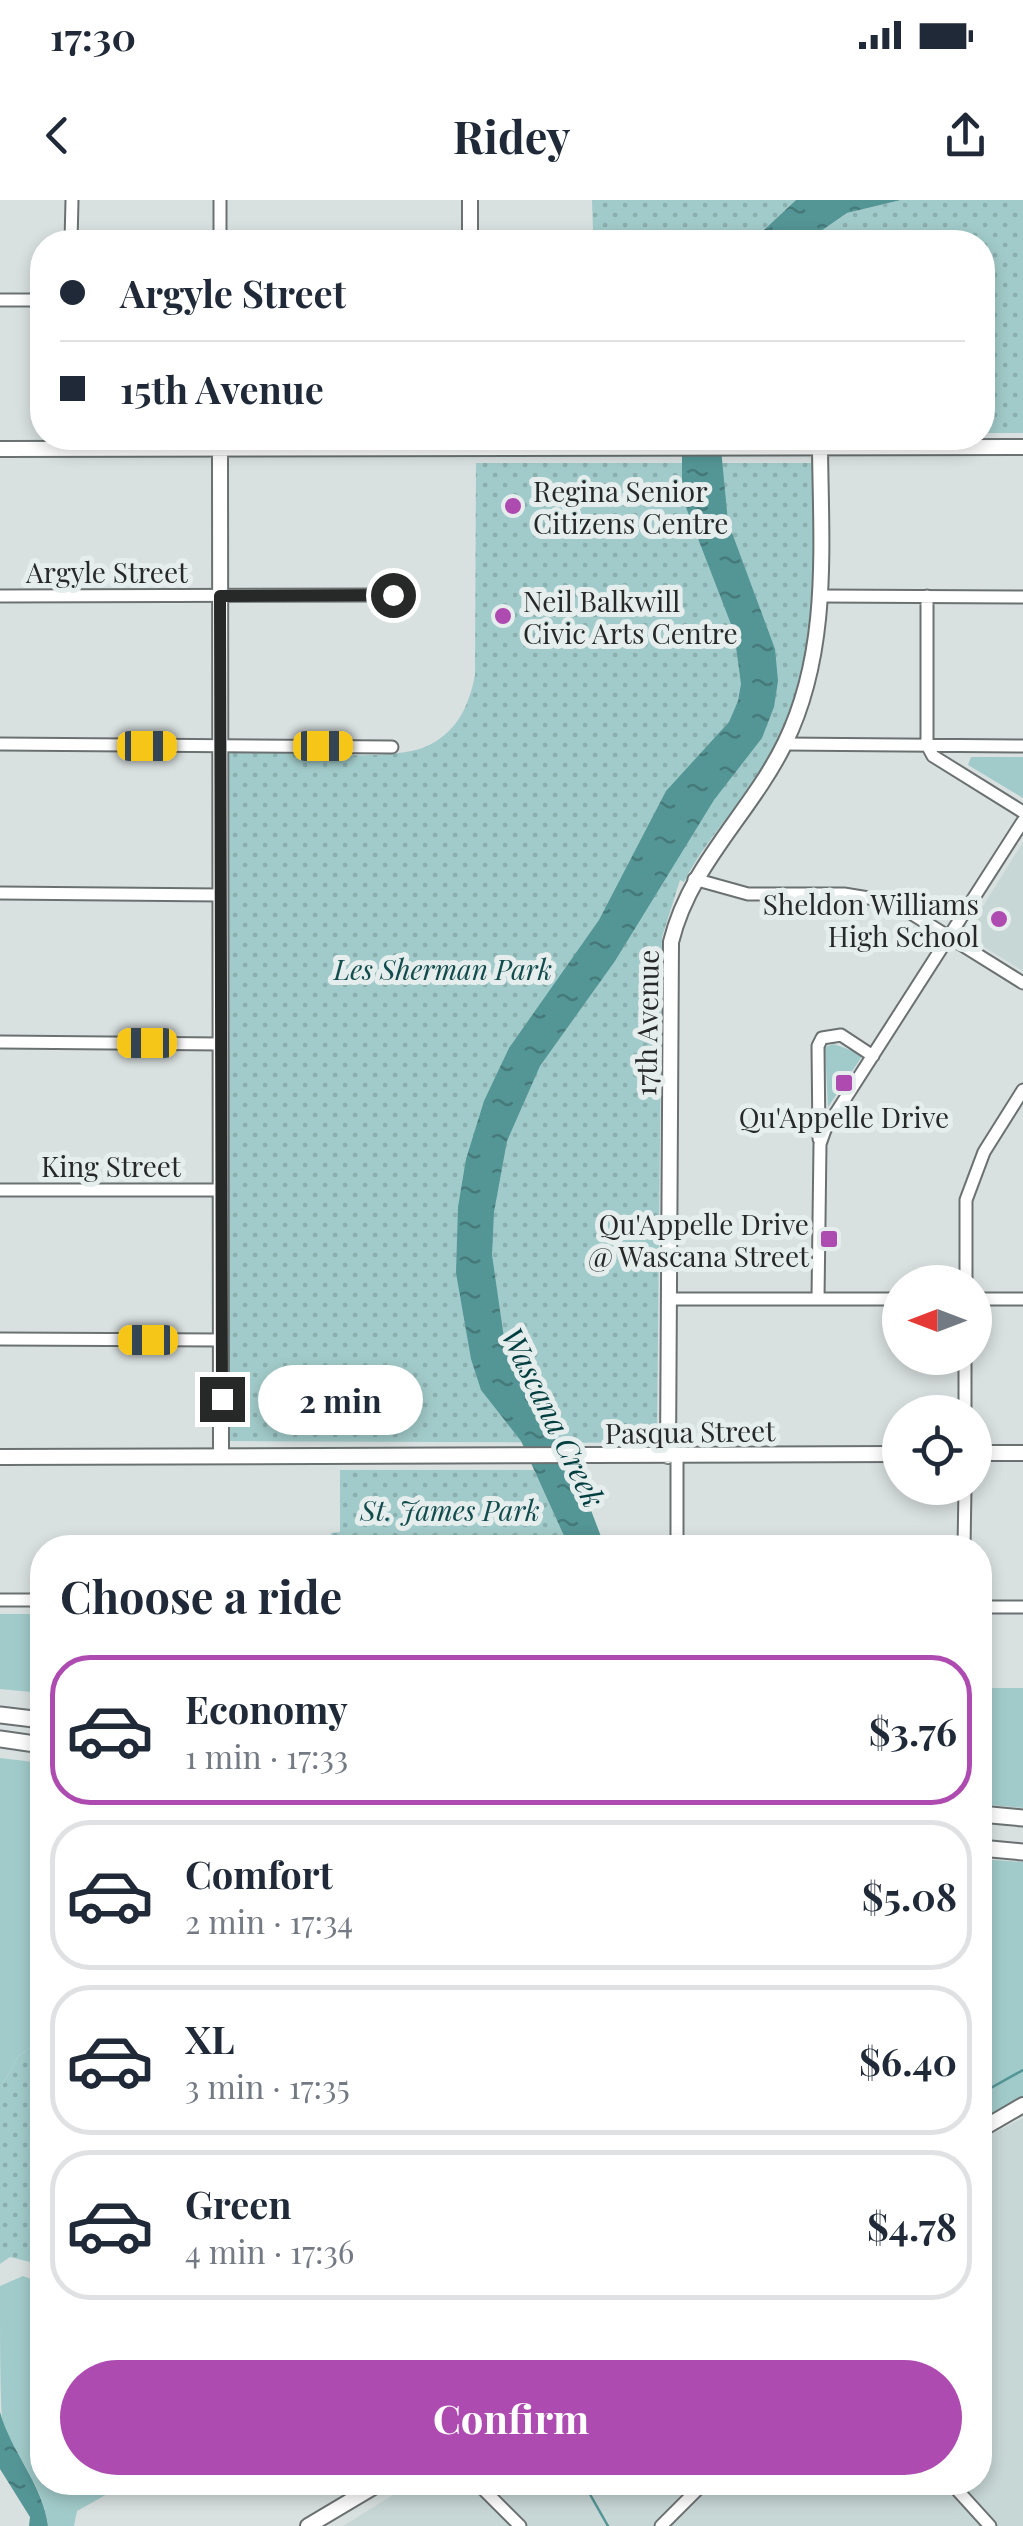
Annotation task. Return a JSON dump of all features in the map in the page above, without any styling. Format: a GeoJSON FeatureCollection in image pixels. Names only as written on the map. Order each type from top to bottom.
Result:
{"type":"FeatureCollection","features":[{"type":"Feature","properties":{"kind":"main road"},"geometry":{"type":"LineString","coordinates":[[0,1715],[30,1719]]}},
{"type":"Feature","properties":{"kind":"main road"},"geometry":{"type":"LineString","coordinates":[[0,1739],[30,1743]]}},
{"type":"Feature","properties":{"kind":"main road"},"geometry":{"type":"LineString","coordinates":[[992,1815],[1023,1818]]}},
{"type":"Feature","properties":{"kind":"main road"},"geometry":{"type":"LineString","coordinates":[[992,1849],[1023,1852]]}},
{"type":"Feature","properties":{"kind":"street"},"geometry":{"type":"LineString","coordinates":[[71,230],[72,200]]}},
{"type":"Feature","properties":{"kind":"street"},"geometry":{"type":"LineString","coordinates":[[220,200],[220,230]]}},
{"type":"Feature","properties":{"kind":"street"},"geometry":{"type":"LineString","coordinates":[[470,200],[470,230]]}},
{"type":"Feature","properties":{"kind":"street"},"geometry":{"type":"LineString","coordinates":[[0,300],[30,300]]}},
{"type":"Feature","properties":{"kind":"street"},"geometry":{"type":"LineString","coordinates":[[995,447],[1023,447]]}},
{"type":"Feature","properties":{"kind":"street"},"geometry":{"type":"LineString","coordinates":[[0,449],[30,448]]}},
{"type":"Feature","properties":{"kind":"street"},"geometry":{"type":"LineString","coordinates":[[220,450],[222,1456]]}},
{"type":"Feature","properties":{"kind":"street","name":"17th Avenue"},"geometry":{"type":"LineString","coordinates":[[676,1535],[668,1299],[668,966],[678,914],[694,879],[784,744],[811,668],[820,596],[820,450]]}},
{"type":"Feature","properties":{"kind":"street","name":"Argyle Street"},"geometry":{"type":"LineString","coordinates":[[0,596],[393,595]]}},
{"type":"Feature","properties":{"kind":"street"},"geometry":{"type":"LineString","coordinates":[[820,596],[1023,597]]}},
{"type":"Feature","properties":{"kind":"street"},"geometry":{"type":"LineString","coordinates":[[927,596],[926,745],[932,756],[1023,812]]}},
{"type":"Feature","properties":{"kind":"street"},"geometry":{"type":"LineString","coordinates":[[0,744],[392,746]]}},
{"type":"Feature","properties":{"kind":"street"},"geometry":{"type":"LineString","coordinates":[[784,744],[1023,746]]}},
{"type":"Feature","properties":{"kind":"street"},"geometry":{"type":"LineString","coordinates":[[820,1144],[1023,821]]}},
{"type":"Feature","properties":{"kind":"street"},"geometry":{"type":"LineString","coordinates":[[694,879],[748,894],[876,897],[893,902],[1023,983]]}},
{"type":"Feature","properties":{"kind":"street"},"geometry":{"type":"LineString","coordinates":[[0,893],[221,895]]}},
{"type":"Feature","properties":{"kind":"street"},"geometry":{"type":"LineString","coordinates":[[818,1299],[818,1046],[822,1038],[841,1035],[873,1056]]}},
{"type":"Feature","properties":{"kind":"street"},"geometry":{"type":"LineString","coordinates":[[0,1042],[221,1044]]}},
{"type":"Feature","properties":{"kind":"street"},"geometry":{"type":"LineString","coordinates":[[966,1265],[966,1200],[984,1152],[1023,1090]]}},
{"type":"Feature","properties":{"kind":"street","name":"King Street"},"geometry":{"type":"LineString","coordinates":[[0,1190],[221,1190]]}},
{"type":"Feature","properties":{"kind":"street"},"geometry":{"type":"LineString","coordinates":[[992,1298],[1023,1299]]}},
{"type":"Feature","properties":{"kind":"street"},"geometry":{"type":"LineString","coordinates":[[668,1299],[882,1299]]}},
{"type":"Feature","properties":{"kind":"street"},"geometry":{"type":"LineString","coordinates":[[0,1339],[221,1340]]}},
{"type":"Feature","properties":{"kind":"street"},"geometry":{"type":"LineString","coordinates":[[992,1453],[1023,1453]]}},
{"type":"Feature","properties":{"kind":"street","name":"Pasqua Street"},"geometry":{"type":"LineString","coordinates":[[0,1457],[882,1454]]}},
{"type":"Feature","properties":{"kind":"street"},"geometry":{"type":"LineString","coordinates":[[964,1535],[965,1505]]}},
{"type":"Feature","properties":{"kind":"street"},"geometry":{"type":"LineString","coordinates":[[0,1600],[30,1600]]}},
{"type":"Feature","properties":{"kind":"street"},"geometry":{"type":"LineString","coordinates":[[992,1607],[1023,1607]]}},
{"type":"Feature","properties":{"kind":"street"},"geometry":{"type":"LineString","coordinates":[[992,2123],[1023,2105]]}},
{"type":"Feature","properties":{"kind":"street"},"geometry":{"type":"LineString","coordinates":[[308,2526],[360,2495]]}},
{"type":"Feature","properties":{"kind":"street"},"geometry":{"type":"LineString","coordinates":[[489,2495],[520,2526]]}},
{"type":"Feature","properties":{"kind":"street"},"geometry":{"type":"LineString","coordinates":[[661,2526],[692,2495]]}},
{"type":"Feature","properties":{"kind":"street"},"geometry":{"type":"LineString","coordinates":[[962,2495],[990,2526]]}},
{"type":"Feature","properties":{"kind":"shaded area","name":"Sheldon Williams High School"},"geometry":{"type":"Polygon","coordinates":[[[1023,842],[1023,971],[965,935],[1023,842]]]}},
{"type":"Feature","properties":{"kind":"shaded area"},"geometry":{"type":"Polygon","coordinates":[[[1023,2118],[1023,2526],[343,2526],[393,2495],[992,2495],[992,2134],[1023,2118]]]}},
{"type":"Feature","properties":{"kind":"green space"},"geometry":{"type":"Polygon","coordinates":[[[592,200],[796,200],[764,230],[593,230],[592,200]]]}},
{"type":"Feature","properties":{"kind":"green space"},"geometry":{"type":"Polygon","coordinates":[[[901,200],[1023,200],[1023,433],[995,433],[995,230],[822,230],[847,213],[901,200]]]}},
{"type":"Feature","properties":{"kind":"green space","name":"Les Sherman Park"},"geometry":{"type":"Polygon","coordinates":[[[476,463],[815,463],[811,617],[797,691],[767,762],[684,882],[680,880],[662,937],[657,1443],[227,1441],[225,751],[328,755],[407,752],[436,741],[453,726],[465,708],[475,675],[476,463]]]}},
{"type":"Feature","properties":{"kind":"green space"},"geometry":{"type":"Polygon","coordinates":[[[971,757],[1023,757],[1023,798],[968,765],[971,757]]]}},
{"type":"Feature","properties":{"kind":"green space"},"geometry":{"type":"Polygon","coordinates":[[[834,1044],[861,1054],[861,1058],[828,1107],[825,1047],[834,1044]]]}},
{"type":"Feature","properties":{"kind":"green space","name":"St. James Park"},"geometry":{"type":"Polygon","coordinates":[[[340,1470],[534,1470],[564,1535],[331,1535],[340,1532],[340,1470]]]}},
{"type":"Feature","properties":{"kind":"green space"},"geometry":{"type":"Polygon","coordinates":[[[0,1614],[30,1614],[30,1692],[0,1689],[0,1614]]]}},
{"type":"Feature","properties":{"kind":"green space"},"geometry":{"type":"Polygon","coordinates":[[[992,1688],[1023,1688],[1023,1808],[992,1805],[992,1688]]]}},
{"type":"Feature","properties":{"kind":"green space"},"geometry":{"type":"Polygon","coordinates":[[[0,1758],[30,1762],[30,2048],[19,2055],[0,2089],[0,1758]]]}},
{"type":"Feature","properties":{"kind":"green space"},"geometry":{"type":"Polygon","coordinates":[[[992,1860],[1023,1862],[1023,2099],[992,2116],[992,1860]]]}},
{"type":"Feature","properties":{"kind":"green space"},"geometry":{"type":"Polygon","coordinates":[[[30,2048],[30,2262],[10,2257],[0,2264],[0,2089],[19,2055],[30,2048]]]}},
{"type":"Feature","properties":{"kind":"green space"},"geometry":{"type":"Polygon","coordinates":[[[23,2276],[30,2279],[30,2476],[2,2419],[0,2286],[23,2276]]]}},
{"type":"Feature","properties":{"kind":"green space"},"geometry":{"type":"Polygon","coordinates":[[[40,2495],[106,2495],[77,2511],[74,2526],[48,2526],[40,2495]]]}},
{"type":"Feature","properties":{"kind":"water"},"geometry":{"type":"Polygon","coordinates":[[[796,200],[901,200],[847,213],[822,230],[764,230],[796,200]]]}},
{"type":"Feature","properties":{"kind":"water"},"geometry":{"type":"Polygon","coordinates":[[[682,450],[721,450],[728,522],[775,649],[778,681],[774,707],[762,738],[714,800],[615,961],[540,1066],[507,1141],[494,1212],[492,1255],[505,1345],[530,1400],[576,1471],[600,1535],[564,1535],[521,1441],[481,1390],[471,1359],[456,1273],[458,1207],[466,1159],[484,1101],[509,1048],[599,920],[666,791],[729,722],[738,701],[741,684],[734,632],[682,497],[682,450]]]}},
{"type":"Feature","properties":{"kind":"water"},"geometry":{"type":"Polygon","coordinates":[[[0,2412],[30,2478],[30,2495],[39,2495],[48,2526],[29,2526],[30,2517],[0,2469],[0,2412]]]}},
{"type":"Feature","properties":{"kind":"waterway"},"geometry":{"type":"LineString","coordinates":[[992,2087],[1023,2070]]}},
{"type":"Feature","properties":{"kind":"waterway"},"geometry":{"type":"LineString","coordinates":[[590,2495],[608,2526]]}},
{"type":"Feature","properties":{"kind":"place","name":"Regina Senior Citizens Centre"},"geometry":{"type":"Point","coordinates":[513,506]}},
{"type":"Feature","properties":{"kind":"place","name":"Neil Balkwill Civic Arts Centre"},"geometry":{"type":"Point","coordinates":[503,616]}},
{"type":"Feature","properties":{"kind":"place","name":"Sheldon Williams High School"},"geometry":{"type":"Point","coordinates":[999,919]}},
{"type":"Feature","properties":{"kind":"place","name":"Qu'Appelle Drive"},"geometry":{"type":"Point","coordinates":[844,1083]}},
{"type":"Feature","properties":{"kind":"place","name":"Qu'Appelle Drive @ Wascana Street"},"geometry":{"type":"Point","coordinates":[829,1239]}},
{"type":"Feature","properties":{"kind":"route"},"geometry":{"type":"LineString","coordinates":[[222,1399],[220,596],[393,595]]}},
{"type":"Feature","properties":{"kind":"water label","name":"Wascana Creek"},"geometry":{"type":"Point","coordinates":[554,1417]}}]}
